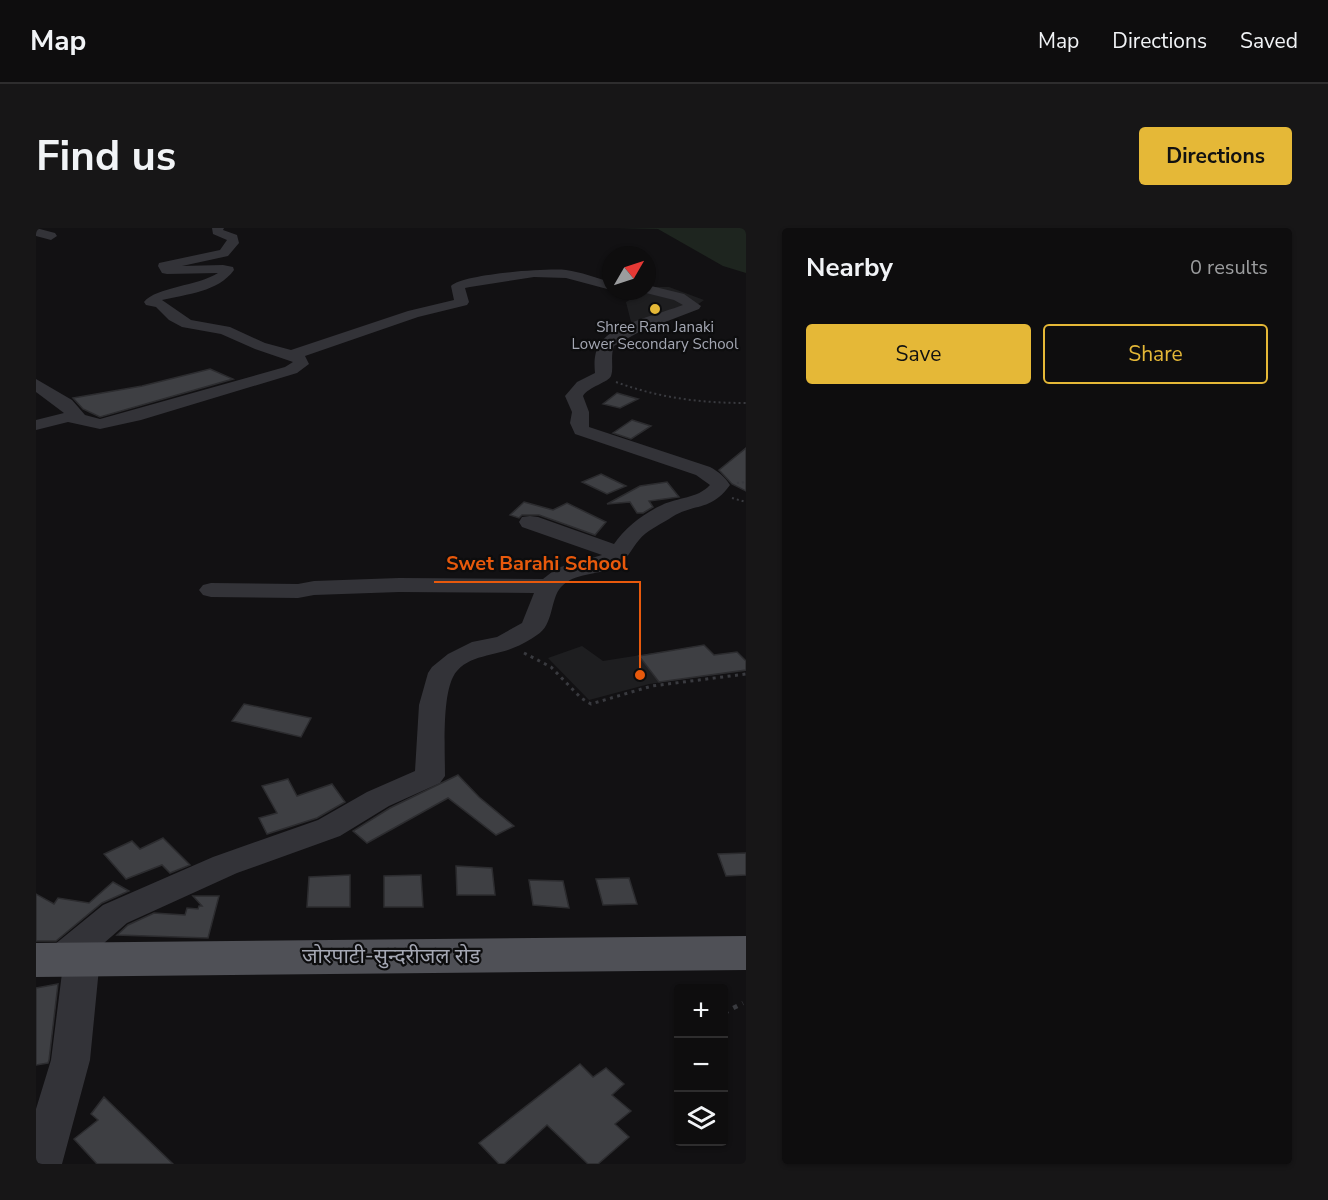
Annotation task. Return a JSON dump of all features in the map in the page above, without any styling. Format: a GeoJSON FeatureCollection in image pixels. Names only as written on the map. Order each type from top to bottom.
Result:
{"type":"FeatureCollection","features":[{"type":"Feature","properties":{"kind":"main road","name":"जोरपाटी-सुन्दरीजल रोड"},"geometry":{"type":"LineString","coordinates":[[60,959],[746,953]]}},
{"type":"Feature","properties":{"kind":"street"},"geometry":{"type":"LineString","coordinates":[[36,425],[68,417],[77,417],[100,424],[182,404],[299,367],[301,360],[291,355],[260,346],[225,330],[187,324],[174,317],[161,304],[151,302],[157,297],[214,282],[226,274],[228,270],[223,269],[176,272],[167,270],[164,266],[224,253],[233,243],[233,238],[217,232],[218,228]]}},
{"type":"Feature","properties":{"kind":"street"},"geometry":{"type":"LineString","coordinates":[[36,232],[51,236]]}},
{"type":"Feature","properties":{"kind":"street"},"geometry":{"type":"LineString","coordinates":[[291,355],[412,314],[462,302],[458,286],[468,283],[534,273],[567,274],[602,284]]}},
{"type":"Feature","properties":{"kind":"street"},"geometry":{"type":"LineString","coordinates":[[41,1164],[70,1060],[60,959],[115,914],[225,865],[329,828],[378,799],[430,776],[433,705],[441,673],[457,658],[481,647],[504,643],[532,628],[541,611],[548,586],[565,573],[607,562],[620,553],[632,534],[669,509],[710,496],[720,485],[714,477],[684,463],[581,430],[579,423],[582,417],[581,410],[574,396],[576,391],[587,382],[603,376],[601,360],[608,343],[619,334],[694,306],[679,297],[656,291]]}},
{"type":"Feature","properties":{"kind":"street"},"geometry":{"type":"LineString","coordinates":[[36,384],[66,404],[77,417]]}},
{"type":"Feature","properties":{"kind":"street"},"geometry":{"type":"LineString","coordinates":[[530,522],[620,553]]}},
{"type":"Feature","properties":{"kind":"street"},"geometry":{"type":"LineString","coordinates":[[211,590],[298,591],[314,588],[399,585],[548,586]]}},
{"type":"Feature","properties":{"kind":"path"},"geometry":{"type":"LineString","coordinates":[[603,376],[654,395],[679,401],[746,403]]}},
{"type":"Feature","properties":{"kind":"path"},"geometry":{"type":"LineString","coordinates":[[504,643],[551,667],[581,698],[591,704],[652,686],[746,674]]}},
{"type":"Feature","properties":{"kind":"path"},"geometry":{"type":"LineString","coordinates":[[728,1011],[743,1004]]}},
{"type":"Feature","properties":{"kind":"shaded area"},"geometry":{"type":"Polygon","coordinates":[[[617,228],[746,228],[746,273],[723,266],[658,229],[617,228]]]}},
{"type":"Feature","properties":{"kind":"shaded area","name":"Shree Ram Janaki Lower Secondary School"},"geometry":{"type":"Polygon","coordinates":[[[656,287],[669,287],[704,300],[640,328],[631,322],[626,302],[656,300],[656,287]]]}},
{"type":"Feature","properties":{"kind":"shaded area"},"geometry":{"type":"Polygon","coordinates":[[[704,645],[713,655],[737,652],[746,661],[746,671],[649,684],[589,700],[548,658],[582,646],[603,661],[704,645]]]}},
{"type":"Feature","properties":{"kind":"building"},"geometry":{"type":"Polygon","coordinates":[[[210,369],[233,379],[100,417],[83,409],[73,398],[142,386],[210,369]]]}},
{"type":"Feature","properties":{"kind":"building"},"geometry":{"type":"Polygon","coordinates":[[[617,393],[638,399],[620,408],[603,404],[617,393]]]}},
{"type":"Feature","properties":{"kind":"building"},"geometry":{"type":"Polygon","coordinates":[[[632,420],[651,426],[631,439],[613,433],[632,420]]]}},
{"type":"Feature","properties":{"kind":"building"},"geometry":{"type":"Polygon","coordinates":[[[746,448],[746,491],[732,484],[719,470],[746,448]]]}},
{"type":"Feature","properties":{"kind":"building"},"geometry":{"type":"Polygon","coordinates":[[[601,474],[626,486],[607,494],[582,482],[601,474]]]}},
{"type":"Feature","properties":{"kind":"building"},"geometry":{"type":"Polygon","coordinates":[[[667,482],[679,497],[649,501],[653,507],[643,513],[637,513],[630,502],[607,504],[640,486],[667,482]]]}},
{"type":"Feature","properties":{"kind":"building"},"geometry":{"type":"Polygon","coordinates":[[[524,502],[553,510],[567,503],[606,522],[595,535],[539,515],[522,515],[519,518],[510,515],[524,502]]]}},
{"type":"Feature","properties":{"kind":"building"},"geometry":{"type":"Polygon","coordinates":[[[704,645],[714,655],[737,652],[746,661],[746,670],[659,682],[639,656],[704,645]]]}},
{"type":"Feature","properties":{"kind":"building"},"geometry":{"type":"Polygon","coordinates":[[[244,704],[311,718],[301,737],[232,721],[244,704]]]}},
{"type":"Feature","properties":{"kind":"building"},"geometry":{"type":"Polygon","coordinates":[[[458,775],[479,797],[514,826],[496,835],[448,798],[367,843],[353,831],[390,808],[458,775]]]}},
{"type":"Feature","properties":{"kind":"building"},"geometry":{"type":"Polygon","coordinates":[[[288,779],[297,796],[332,784],[345,802],[317,818],[267,834],[259,818],[277,813],[262,786],[288,779]]]}},
{"type":"Feature","properties":{"kind":"building"},"geometry":{"type":"Polygon","coordinates":[[[163,838],[190,865],[170,873],[162,865],[126,879],[104,854],[132,841],[140,849],[163,838]]]}},
{"type":"Feature","properties":{"kind":"building"},"geometry":{"type":"Polygon","coordinates":[[[746,853],[746,875],[726,876],[718,854],[746,853]]]}},
{"type":"Feature","properties":{"kind":"building"},"geometry":{"type":"Polygon","coordinates":[[[456,866],[492,868],[495,895],[457,895],[456,866]]]}},
{"type":"Feature","properties":{"kind":"building"},"geometry":{"type":"Polygon","coordinates":[[[350,875],[350,907],[307,907],[309,877],[350,875]]]}},
{"type":"Feature","properties":{"kind":"building"},"geometry":{"type":"Polygon","coordinates":[[[421,875],[423,907],[384,907],[384,876],[421,875]]]}},
{"type":"Feature","properties":{"kind":"building"},"geometry":{"type":"Polygon","coordinates":[[[629,878],[637,904],[603,905],[596,879],[629,878]]]}},
{"type":"Feature","properties":{"kind":"building"},"geometry":{"type":"Polygon","coordinates":[[[529,880],[563,881],[569,908],[533,905],[529,880]]]}},
{"type":"Feature","properties":{"kind":"building"},"geometry":{"type":"Polygon","coordinates":[[[113,882],[129,891],[102,903],[56,941],[36,941],[36,894],[54,904],[58,898],[89,903],[113,882]]]}},
{"type":"Feature","properties":{"kind":"building"},"geometry":{"type":"Polygon","coordinates":[[[193,896],[219,896],[208,938],[117,935],[128,925],[154,913],[185,915],[187,908],[198,909],[202,906],[193,896]]]}},
{"type":"Feature","properties":{"kind":"building"},"geometry":{"type":"Polygon","coordinates":[[[58,984],[49,1060],[48,1063],[36,1065],[36,988],[58,984]]]}},
{"type":"Feature","properties":{"kind":"building"},"geometry":{"type":"Polygon","coordinates":[[[580,1064],[593,1077],[606,1068],[624,1084],[612,1095],[631,1111],[615,1124],[629,1137],[598,1164],[588,1164],[547,1125],[504,1164],[499,1164],[479,1143],[580,1064]]]}},
{"type":"Feature","properties":{"kind":"building"},"geometry":{"type":"Polygon","coordinates":[[[104,1097],[173,1164],[97,1164],[74,1139],[98,1120],[91,1114],[104,1097]]]}},
{"type":"Feature","properties":{"kind":"place","name":"Shree Ram Janaki Lower Secondary School"},"geometry":{"type":"Point","coordinates":[655,309]}},
{"type":"Feature","properties":{"kind":"place","name":"Swet Barahi School"},"geometry":{"type":"Point","coordinates":[640,675]}}]}
